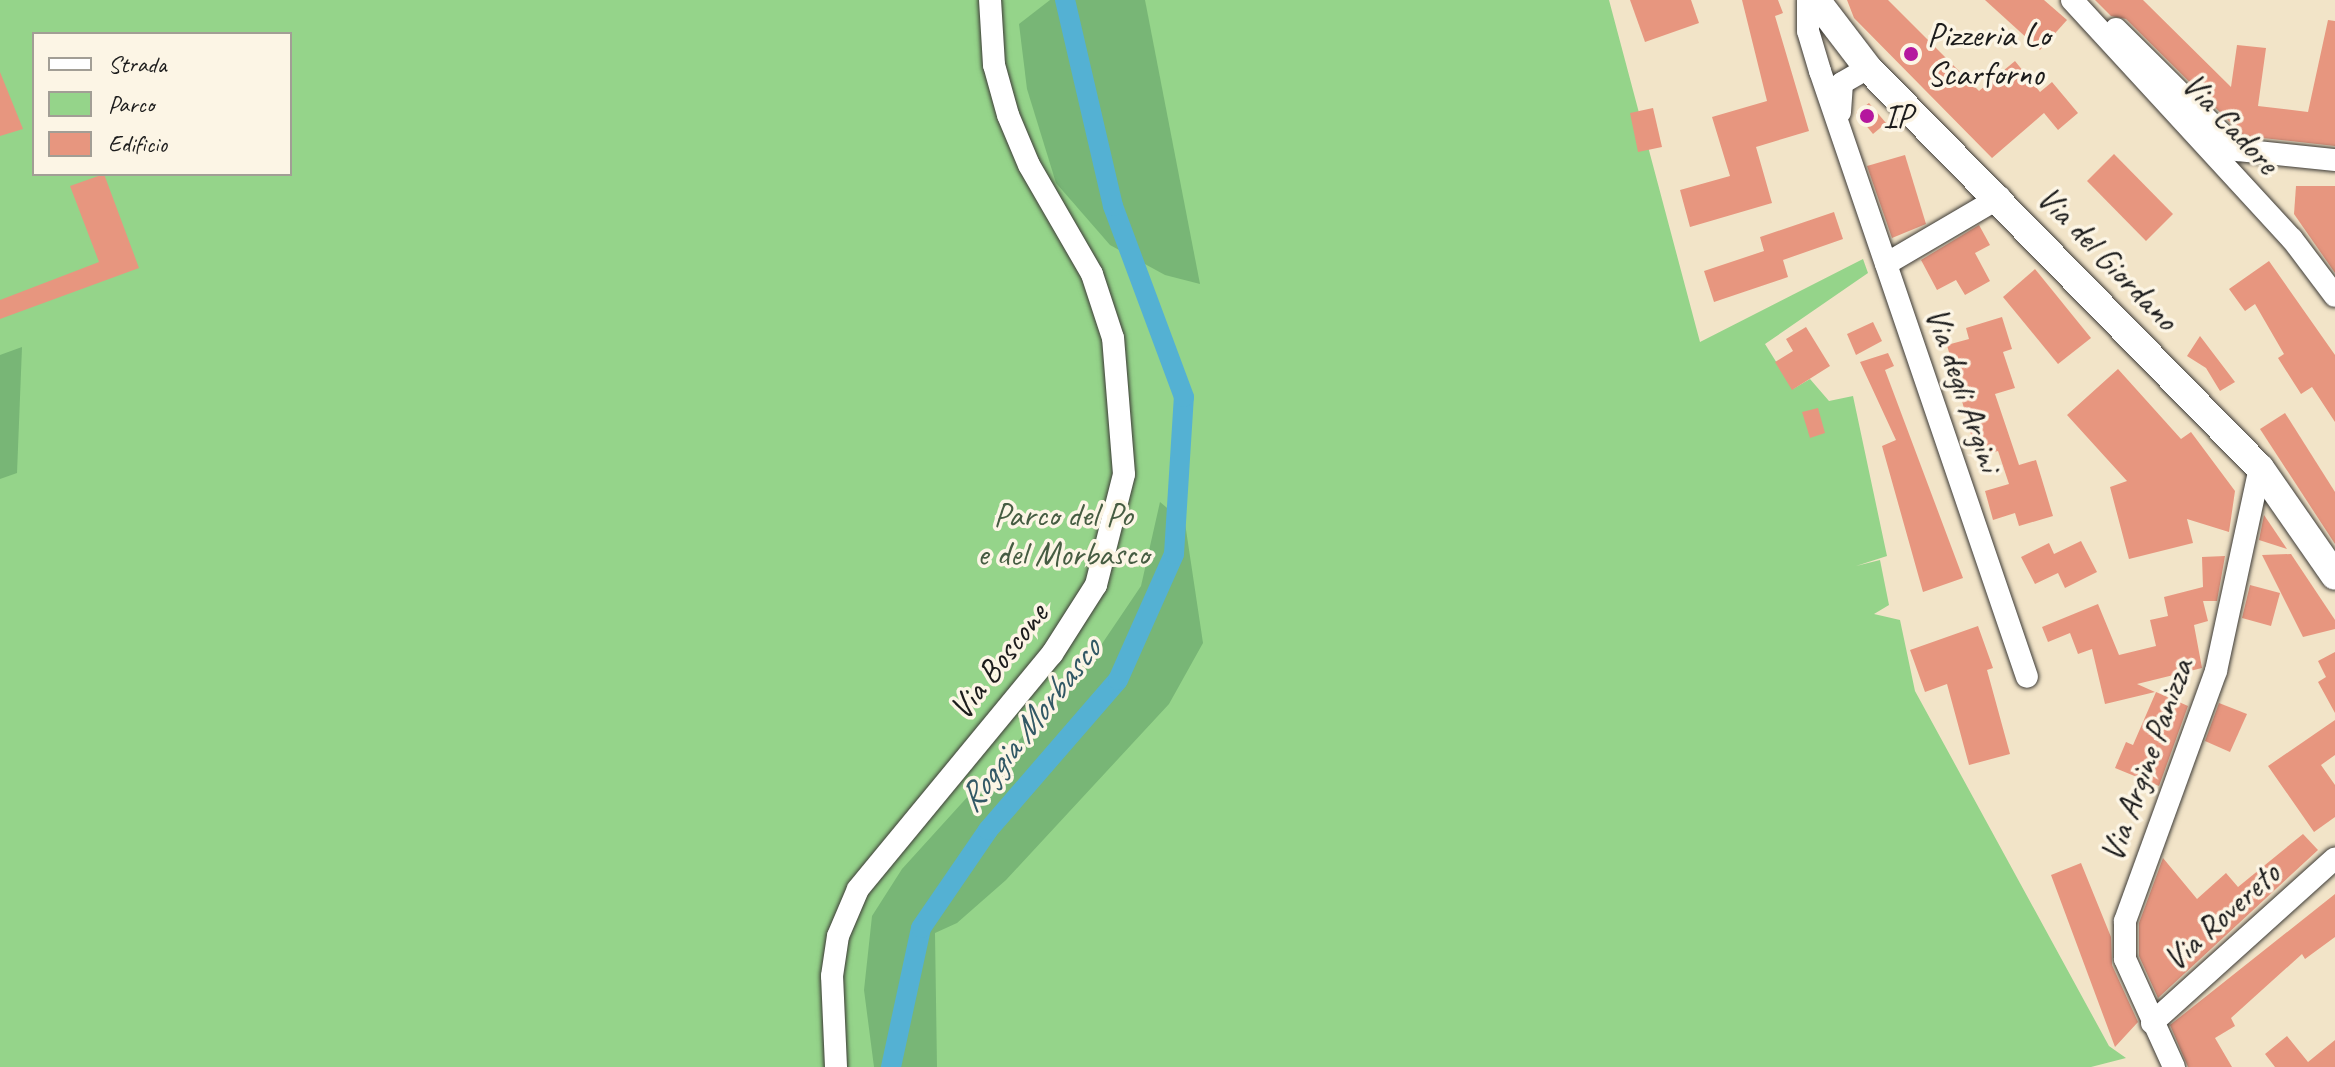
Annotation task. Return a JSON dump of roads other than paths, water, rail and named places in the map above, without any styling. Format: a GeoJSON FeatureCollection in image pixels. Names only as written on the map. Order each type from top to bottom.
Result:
{"type":"FeatureCollection","features":[{"type":"Feature","properties":{"kind":"street","name":"Via Boscone"},"geometry":{"type":"LineString","coordinates":[[836,1067],[832,976],[838,936],[858,889],[1052,654],[1096,585],[1124,474],[1113,338],[1092,274],[1029,165],[1008,115],[994,65],[990,0]]}},
{"type":"Feature","properties":{"kind":"street","name":"Via degli Argini"},"geometry":{"type":"LineString","coordinates":[[1808,0],[1808,31],[2027,677]]}},
{"type":"Feature","properties":{"kind":"street","name":"Via del Giordano"},"geometry":{"type":"LineString","coordinates":[[1816,0],[1868,68],[2000,197],[2260,468],[2335,576]]}},
{"type":"Feature","properties":{"kind":"street"},"geometry":{"type":"LineString","coordinates":[[2074,1],[2121,32],[2238,150],[2335,160]]}},
{"type":"Feature","properties":{"kind":"street","name":"Via Cadore"},"geometry":{"type":"LineString","coordinates":[[2074,1],[2292,239],[2335,296]]}},
{"type":"Feature","properties":{"kind":"street","name":"Via degli Argini"},"geometry":{"type":"LineString","coordinates":[[1840,121],[1842,83],[1868,68]]}},
{"type":"Feature","properties":{"kind":"street"},"geometry":{"type":"LineString","coordinates":[[1886,264],[2000,197]]}},
{"type":"Feature","properties":{"kind":"street","name":"Via Argine Panizza"},"geometry":{"type":"LineString","coordinates":[[2174,1067],[2125,959],[2125,921],[2216,671],[2260,468]]}},
{"type":"Feature","properties":{"kind":"street","name":"Via Rovereto"},"geometry":{"type":"LineString","coordinates":[[2152,1023],[2335,858]]}},
{"type":"Feature","properties":{"kind":"waterway","name":"Roggia Morbasco"},"geometry":{"type":"LineString","coordinates":[[891,1067],[921,928],[988,830],[1118,680],[1174,554],[1184,397],[1113,206],[1065,0]]}},
{"type":"Feature","properties":{"kind":"place","name":"Pizzeria Lo Scarforno"},"geometry":{"type":"Point","coordinates":[1911,54]}},
{"type":"Feature","properties":{"kind":"place","name":"IP"},"geometry":{"type":"Point","coordinates":[1867,116]}},
{"type":"Feature","properties":{"kind":"park label","name":"Parco del Po e del Morbasco"},"geometry":{"type":"Point","coordinates":[1063,534]}}]}
